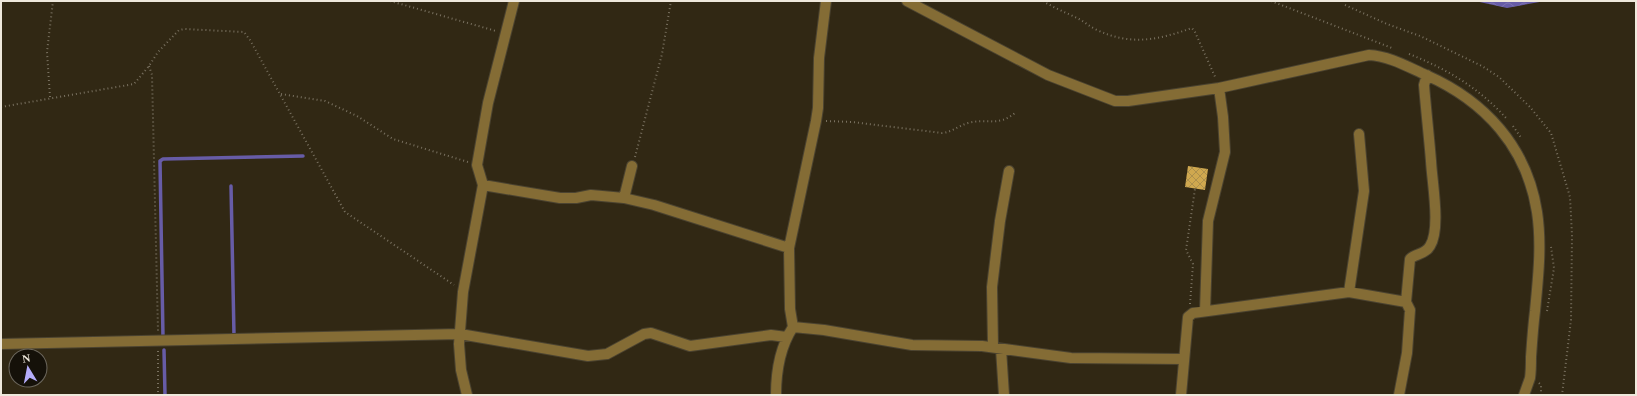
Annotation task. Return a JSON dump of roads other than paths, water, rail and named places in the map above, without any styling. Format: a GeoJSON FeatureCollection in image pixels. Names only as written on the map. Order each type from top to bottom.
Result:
{"type":"FeatureCollection","features":[{"type":"Feature","properties":{"kind":"street"},"geometry":{"type":"LineString","coordinates":[[467,395],[461,370],[460,334],[463,292],[483,185],[477,165],[488,103],[514,1]]}},
{"type":"Feature","properties":{"kind":"street"},"geometry":{"type":"LineString","coordinates":[[776,395],[780,357],[786,337],[793,326],[790,309],[789,248],[818,108],[819,58],[826,1]]}},
{"type":"Feature","properties":{"kind":"street"},"geometry":{"type":"LineString","coordinates":[[906,1],[1048,75],[1115,101],[1128,101],[1219,88],[1369,55],[1380,55],[1427,75],[1457,92],[1478,107],[1495,123],[1505,134],[1515,149],[1526,171],[1537,213],[1539,265],[1531,395]]}},
{"type":"Feature","properties":{"kind":"street"},"geometry":{"type":"LineString","coordinates":[[1399,395],[1407,354],[1410,310],[1406,302],[1410,259],[1413,256],[1426,252],[1433,241],[1434,232],[1435,211],[1424,85],[1427,75]]}},
{"type":"Feature","properties":{"kind":"street"},"geometry":{"type":"LineString","coordinates":[[1205,311],[1208,221],[1224,152],[1223,117],[1219,88]]}},
{"type":"Feature","properties":{"kind":"street"},"geometry":{"type":"LineString","coordinates":[[1349,292],[1364,191],[1359,134]]}},
{"type":"Feature","properties":{"kind":"street"},"geometry":{"type":"LineString","coordinates":[[624,198],[632,166]]}},
{"type":"Feature","properties":{"kind":"street"},"geometry":{"type":"LineString","coordinates":[[1004,395],[997,348],[992,287],[1008,171]]}},
{"type":"Feature","properties":{"kind":"street"},"geometry":{"type":"LineString","coordinates":[[483,185],[560,198],[576,198],[591,195],[624,198],[654,205],[789,248]]}},
{"type":"Feature","properties":{"kind":"street"},"geometry":{"type":"LineString","coordinates":[[1181,395],[1183,359],[1188,317],[1193,313],[1349,292],[1406,302]]}},
{"type":"Feature","properties":{"kind":"street"},"geometry":{"type":"LineString","coordinates":[[793,326],[912,345],[964,345],[1071,358],[1183,359]]}},
{"type":"Feature","properties":{"kind":"street"},"geometry":{"type":"LineString","coordinates":[[1,344],[460,334],[588,356],[607,354],[644,334],[651,333],[690,346],[771,334],[786,337]]}},
{"type":"Feature","properties":{"kind":"street"},"geometry":{"type":"LineString","coordinates":[[1524,395],[1533,378]]}},
{"type":"Feature","properties":{"kind":"water"},"geometry":{"type":"Polygon","coordinates":[[[1475,1],[1545,1],[1507,8],[1475,1]]]}},
{"type":"Feature","properties":{"kind":"waterway"},"geometry":{"type":"LineString","coordinates":[[167,337],[163,337],[160,161],[163,159],[303,156]]}},
{"type":"Feature","properties":{"kind":"waterway"},"geometry":{"type":"LineString","coordinates":[[231,186],[234,335]]}},
{"type":"Feature","properties":{"kind":"waterway"},"geometry":{"type":"LineString","coordinates":[[164,350],[165,395]]}}]}
